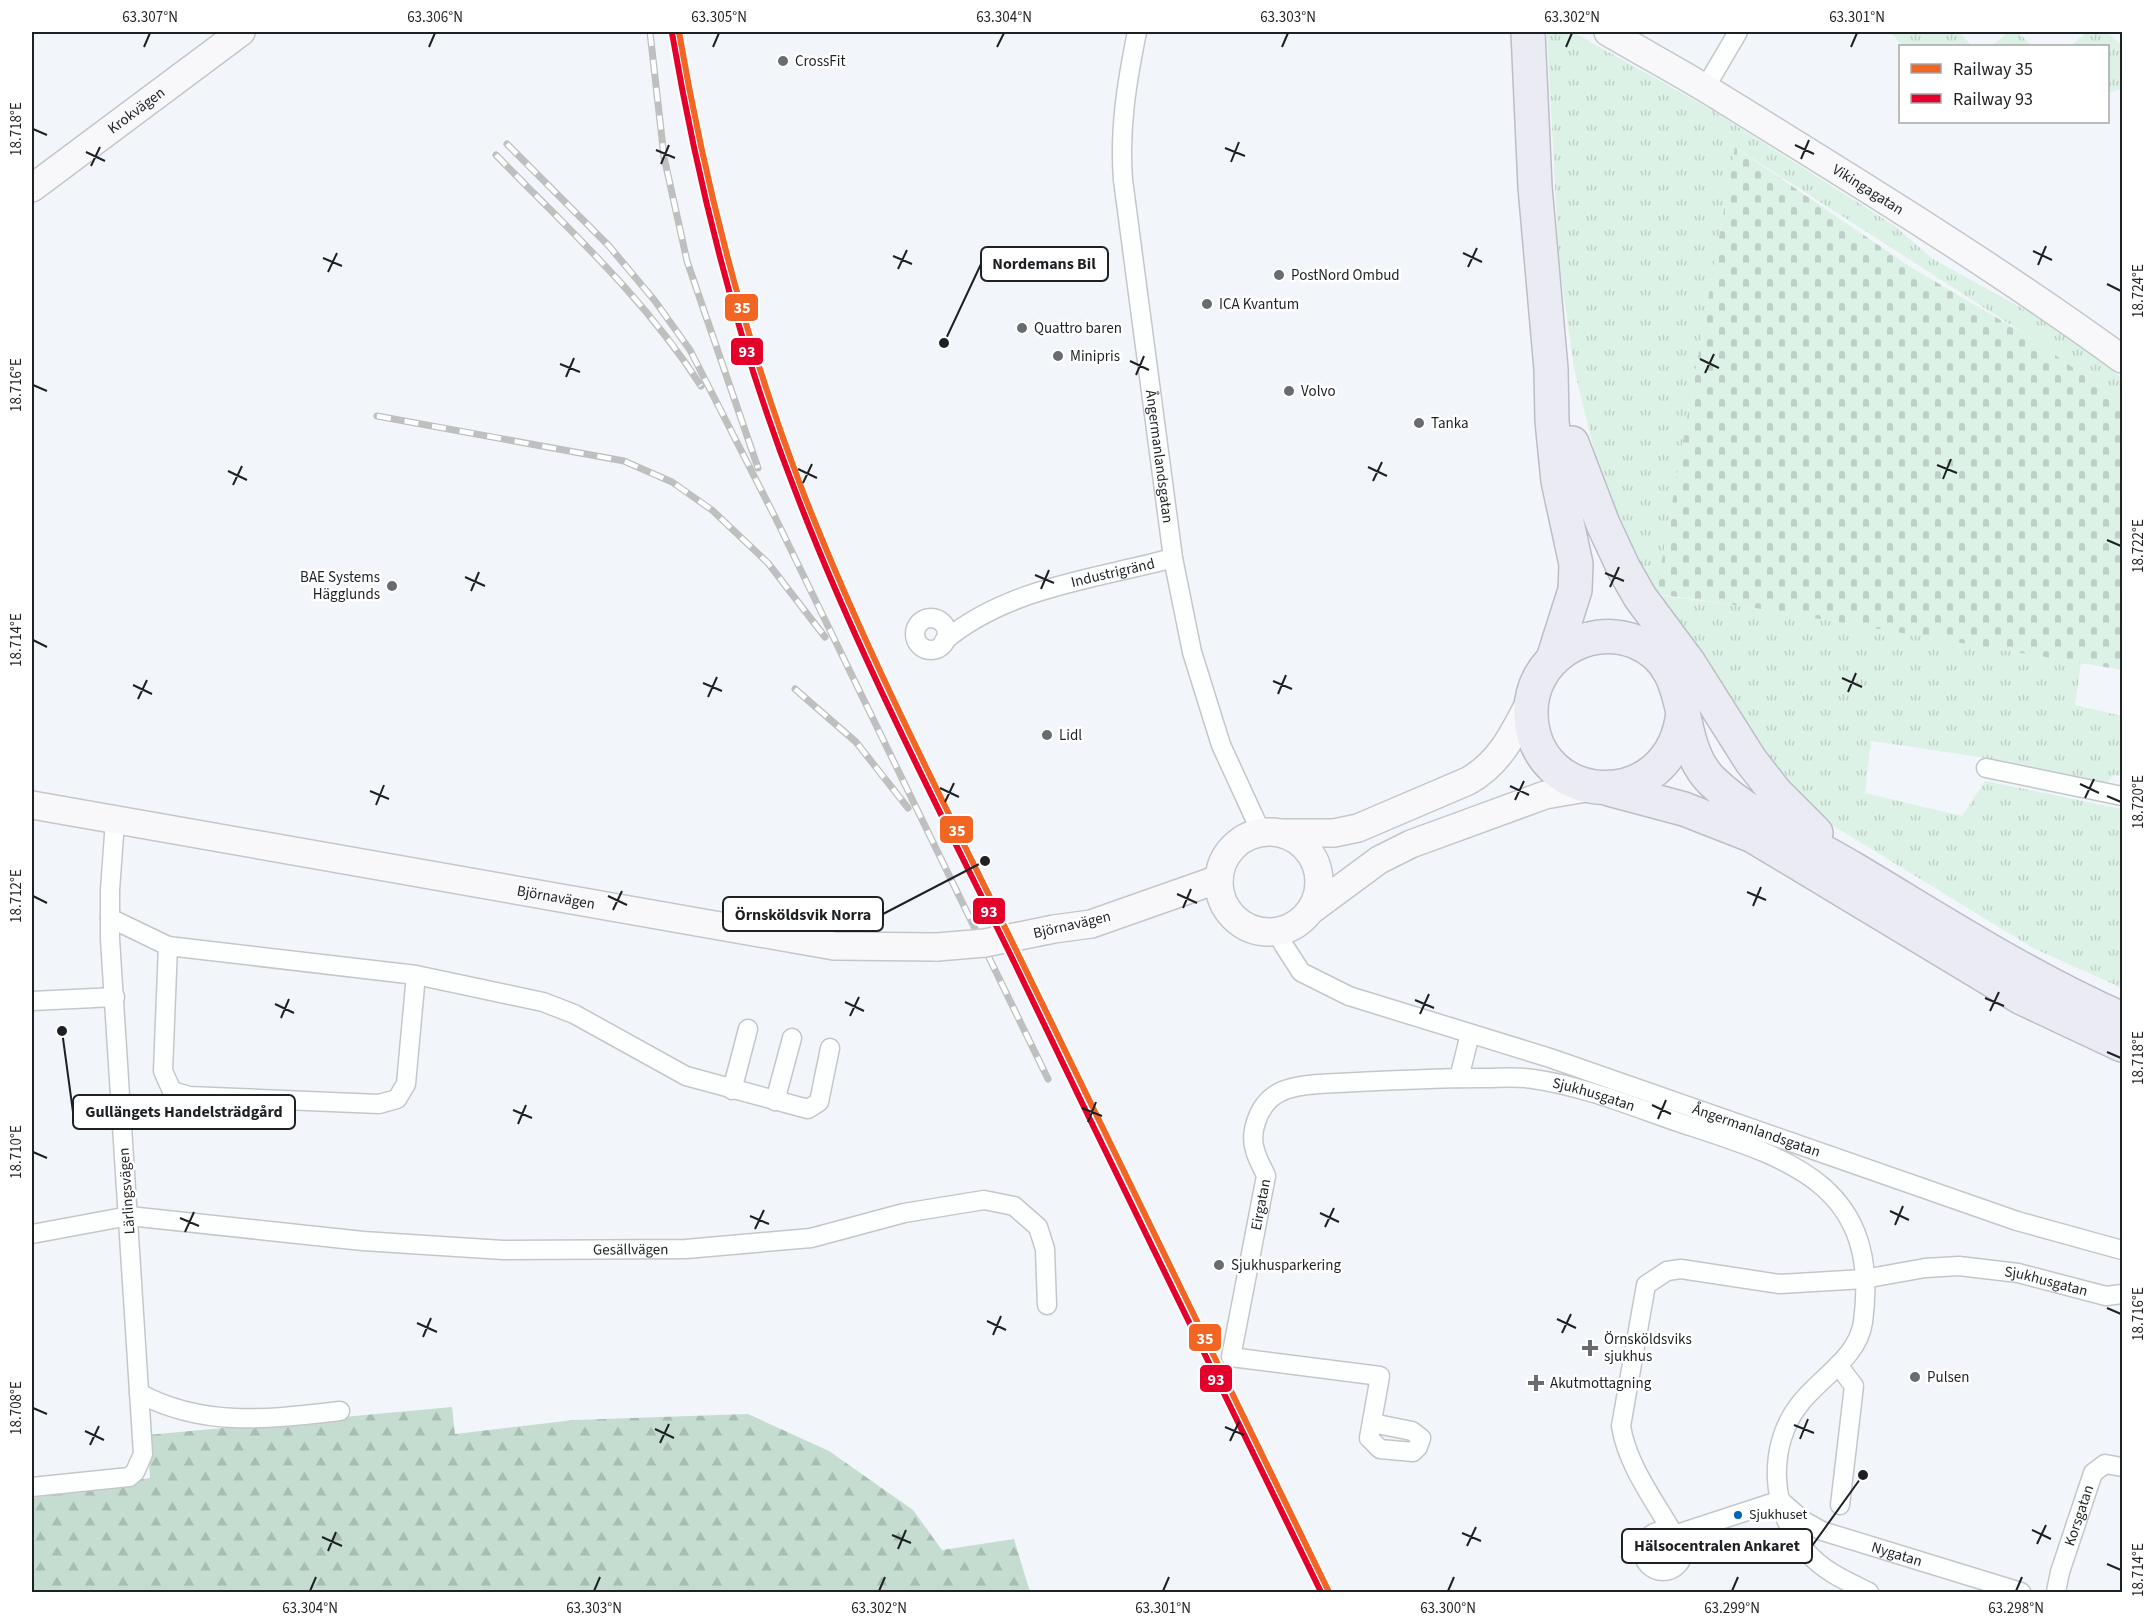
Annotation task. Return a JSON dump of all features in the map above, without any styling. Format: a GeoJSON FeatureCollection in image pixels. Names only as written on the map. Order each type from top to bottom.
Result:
{"type":"FeatureCollection","features":[{"type":"Feature","properties":{"kind":"highway"},"geometry":{"type":"LineString","coordinates":[[1528,32],[1535,187],[1551,369],[1552,421],[1558,481],[1576,564],[1575,590],[1553,659],[1536,683],[1532,698],[1532,727],[1544,755],[1565,776],[1684,809],[1753,837],[1991,980],[2122,1045]]}},
{"type":"Feature","properties":{"kind":"highway"},"geometry":{"type":"LineString","coordinates":[[1551,369],[1572,443],[1591,531],[1601,562],[1649,649],[1670,670],[1677,683],[1691,745],[1709,778],[1727,795],[1972,942],[2033,976],[2122,1019]]}},
{"type":"Feature","properties":{"kind":"highway"},"geometry":{"type":"LineString","coordinates":[[1572,443],[1603,524],[1640,597],[1689,663],[1761,775],[1789,807],[1852,868]]}},
{"type":"Feature","properties":{"kind":"highway"},"geometry":{"type":"LineString","coordinates":[[1553,659],[1571,646],[1592,638],[1622,638],[1649,649]]}},
{"type":"Feature","properties":{"kind":"highway"},"geometry":{"type":"LineString","coordinates":[[1600,787],[1636,782],[1661,766],[1677,741],[1683,712]]}},
{"type":"Feature","properties":{"kind":"main road","name":"Krokvägen"},"geometry":{"type":"LineString","coordinates":[[32,188],[241,32]]}},
{"type":"Feature","properties":{"kind":"main road","name":"Vikingagatan"},"geometry":{"type":"LineString","coordinates":[[1608,32],[1705,88],[2054,310],[2122,359]]}},
{"type":"Feature","properties":{"kind":"main road"},"geometry":{"type":"LineString","coordinates":[[1532,698],[1503,751],[1485,771],[1468,781],[1358,828],[1334,833],[1271,833],[1245,838],[1232,849],[1223,863],[1219,879],[1224,903],[1240,922],[1262,931],[1278,931],[1293,926],[1379,860],[1411,844],[1545,795],[1600,787]]}},
{"type":"Feature","properties":{"kind":"main road","name":"Björnavägen"},"geometry":{"type":"LineString","coordinates":[[32,805],[834,946],[937,947],[985,943],[1091,924],[1219,879]]}},
{"type":"Feature","properties":{"kind":"main road"},"geometry":{"type":"LineString","coordinates":[[1271,833],[1303,844],[1317,865],[1319,890],[1310,911]]}},
{"type":"Feature","properties":{"kind":"street","name":"Ångermanlandsgatan"},"geometry":{"type":"LineString","coordinates":[[1137,32],[1123,111],[1121,160],[1173,558],[1192,652],[1221,745],[1271,833]]}},
{"type":"Feature","properties":{"kind":"street"},"geometry":{"type":"LineString","coordinates":[[1705,88],[1738,32]]}},
{"type":"Feature","properties":{"kind":"street","name":"Industrigränd"},"geometry":{"type":"LineString","coordinates":[[948,634],[1009,602],[1043,589],[1173,558]]}},
{"type":"Feature","properties":{"kind":"street"},"geometry":{"type":"LineString","coordinates":[[1986,768],[2122,796]]}},
{"type":"Feature","properties":{"kind":"street","name":"Lärlingsvägen"},"geometry":{"type":"LineString","coordinates":[[32,1487],[129,1477],[135,1472],[142,1454],[110,918],[115,821]]}},
{"type":"Feature","properties":{"kind":"street"},"geometry":{"type":"LineString","coordinates":[[110,918],[168,946],[416,975],[558,1007],[678,1072],[732,1090],[808,1109],[819,1102],[830,1048]]}},
{"type":"Feature","properties":{"kind":"street","name":"Ångermanlandsgatan"},"geometry":{"type":"LineString","coordinates":[[1278,931],[1290,957],[1301,972],[1349,996],[1550,1058],[2018,1221],[2122,1250]]}},
{"type":"Feature","properties":{"kind":"street"},"geometry":{"type":"LineString","coordinates":[[168,946],[163,1071],[172,1091],[189,1096],[379,1104],[397,1099],[406,1084],[416,975]]}},
{"type":"Feature","properties":{"kind":"street"},"geometry":{"type":"LineString","coordinates":[[32,1001],[115,997]]}},
{"type":"Feature","properties":{"kind":"street"},"geometry":{"type":"LineString","coordinates":[[732,1090],[748,1029]]}},
{"type":"Feature","properties":{"kind":"street"},"geometry":{"type":"LineString","coordinates":[[1459,1078],[1470,1034]]}},
{"type":"Feature","properties":{"kind":"street"},"geometry":{"type":"LineString","coordinates":[[775,1101],[792,1038]]}},
{"type":"Feature","properties":{"kind":"street","name":"Sjukhusgatan"},"geometry":{"type":"LineString","coordinates":[[1459,1078],[1532,1078],[1563,1085],[1782,1159],[1812,1176],[1842,1206],[1857,1236],[1864,1279],[1862,1331],[1838,1365],[1797,1406],[1784,1430],[1776,1478],[1781,1500],[1792,1529],[1805,1551],[1828,1571],[1869,1593]]}},
{"type":"Feature","properties":{"kind":"street","name":"Eirgatan"},"geometry":{"type":"LineString","coordinates":[[1372,1424],[1380,1376],[1231,1357],[1266,1176],[1255,1151],[1254,1128],[1264,1104],[1274,1094],[1297,1085],[1459,1078]]}},
{"type":"Feature","properties":{"kind":"street","name":"Gesällvägen"},"geometry":{"type":"LineString","coordinates":[[32,1234],[129,1216],[363,1241],[503,1250],[686,1249],[811,1238],[904,1213],[984,1200],[1014,1206],[1038,1227],[1045,1249],[1047,1305]]}},
{"type":"Feature","properties":{"kind":"street","name":"Sjukhusgatan"},"geometry":{"type":"LineString","coordinates":[[1864,1279],[1925,1268],[1959,1266],[2018,1273],[2106,1296],[2122,1294]]}},
{"type":"Feature","properties":{"kind":"street"},"geometry":{"type":"LineString","coordinates":[[1781,1500],[1674,1535],[1631,1458],[1623,1440],[1621,1426],[1646,1285],[1667,1271],[1681,1269],[1780,1284],[1864,1279]]}},
{"type":"Feature","properties":{"kind":"street"},"geometry":{"type":"LineString","coordinates":[[1838,1365],[1854,1386],[1840,1504]]}},
{"type":"Feature","properties":{"kind":"street"},"geometry":{"type":"LineString","coordinates":[[139,1392],[172,1408],[218,1418],[278,1418],[340,1411]]}},
{"type":"Feature","properties":{"kind":"street","name":"Korsgatan"},"geometry":{"type":"LineString","coordinates":[[2058,1592],[2093,1473],[2105,1464],[2122,1467]]}},
{"type":"Feature","properties":{"kind":"street","name":"Nygatan"},"geometry":{"type":"LineString","coordinates":[[1781,1500],[1804,1521],[1822,1532],[2021,1593]]}},
{"type":"Feature","properties":{"kind":"green space"},"geometry":{"type":"Polygon","coordinates":[[[1547,32],[1573,32],[1710,109],[1895,226],[1933,259],[2051,324],[2122,378],[2122,402],[2031,338],[1735,147],[1656,595],[1749,607],[2081,663],[2075,705],[2122,716],[2122,776],[2113,775],[2107,783],[1987,758],[1871,741],[1865,793],[1962,816],[1985,781],[2122,809],[2122,988],[2033,948],[1801,806],[1672,660],[1605,495],[1574,368],[1559,262],[1547,32]]]}},
{"type":"Feature","properties":{"kind":"green space"},"geometry":{"type":"Polygon","coordinates":[[[1890,32],[1959,32],[1971,45],[1902,45],[1890,32]]]}},
{"type":"Feature","properties":{"kind":"green space"},"geometry":{"type":"Polygon","coordinates":[[[2008,32],[2018,32],[2031,45],[1993,45],[2008,32]]]}},
{"type":"Feature","properties":{"kind":"green space"},"geometry":{"type":"Polygon","coordinates":[[[2088,32],[2107,32],[2122,46],[2121,89],[2109,93],[2109,45],[2071,45],[2088,32]]]}},
{"type":"Feature","properties":{"kind":"green space"},"geometry":{"type":"Polygon","coordinates":[[[1735,147],[1909,266],[2031,338],[2122,402],[2122,670],[1749,607],[1656,594],[1735,147]]]}},
{"type":"Feature","properties":{"kind":"green space"},"geometry":{"type":"Polygon","coordinates":[[[452,1407],[455,1434],[574,1420],[748,1414],[829,1451],[913,1510],[942,1550],[1014,1539],[1030,1592],[32,1592],[32,1498],[150,1478],[147,1435],[452,1407]]]}},
{"type":"Feature","properties":{"kind":"railway"},"geometry":{"type":"LineString","coordinates":[[650,32],[664,157],[687,261],[758,468]]}},
{"type":"Feature","properties":{"kind":"railway"},"geometry":{"type":"LineString","coordinates":[[507,144],[609,246],[655,301],[690,350],[776,519],[1048,1079]]}},
{"type":"Feature","properties":{"kind":"railway"},"geometry":{"type":"LineString","coordinates":[[496,155],[630,293],[679,353],[701,386]]}},
{"type":"Feature","properties":{"kind":"railway"},"geometry":{"type":"LineString","coordinates":[[377,416],[624,461],[672,482],[712,510],[768,563],[825,637]]}},
{"type":"Feature","properties":{"kind":"railway"},"geometry":{"type":"LineString","coordinates":[[795,689],[856,742],[908,808]]}},
{"type":"Feature","properties":{"kind":"rail line","name":"35"},"geometry":{"type":"LineString","coordinates":[[679,32],[715,208],[746,323],[782,436],[827,551],[906,726],[1329,1592]]}},
{"type":"Feature","properties":{"kind":"rail line","name":"93"},"geometry":{"type":"LineString","coordinates":[[672,33],[708,209],[738,324],[775,437],[820,553],[900,731],[1321,1592]]}},
{"type":"Feature","properties":{"kind":"place","name":"CrossFit"},"geometry":{"type":"Point","coordinates":[783,61]}},
{"type":"Feature","properties":{"kind":"place","name":"PostNord Ombud"},"geometry":{"type":"Point","coordinates":[1279,275]}},
{"type":"Feature","properties":{"kind":"place","name":"ICA Kvantum"},"geometry":{"type":"Point","coordinates":[1207,304]}},
{"type":"Feature","properties":{"kind":"place","name":"Quattro baren"},"geometry":{"type":"Point","coordinates":[1022,328]}},
{"type":"Feature","properties":{"kind":"place","name":"Nordemans Bil"},"geometry":{"type":"Point","coordinates":[944,343]}},
{"type":"Feature","properties":{"kind":"place","name":"Minipris"},"geometry":{"type":"Point","coordinates":[1058,356]}},
{"type":"Feature","properties":{"kind":"place","name":"Volvo"},"geometry":{"type":"Point","coordinates":[1289,391]}},
{"type":"Feature","properties":{"kind":"place","name":"Tanka"},"geometry":{"type":"Point","coordinates":[1419,423]}},
{"type":"Feature","properties":{"kind":"place","name":"BAE Systems Hägglunds"},"geometry":{"type":"Point","coordinates":[392,586]}},
{"type":"Feature","properties":{"kind":"place","name":"Lidl"},"geometry":{"type":"Point","coordinates":[1047,735]}},
{"type":"Feature","properties":{"kind":"place","name":"Örnsköldsvik Norra"},"geometry":{"type":"Point","coordinates":[985,861]}},
{"type":"Feature","properties":{"kind":"place","name":"Gullängets Handelsträdgård"},"geometry":{"type":"Point","coordinates":[62,1031]}},
{"type":"Feature","properties":{"kind":"place","name":"Sjukhusparkering"},"geometry":{"type":"Point","coordinates":[1219,1265]}},
{"type":"Feature","properties":{"kind":"place","name":"Örnsköldsviks sjukhus"},"geometry":{"type":"Point","coordinates":[1590,1348]}},
{"type":"Feature","properties":{"kind":"place","name":"Pulsen"},"geometry":{"type":"Point","coordinates":[1915,1377]}},
{"type":"Feature","properties":{"kind":"place","name":"Akutmottagning"},"geometry":{"type":"Point","coordinates":[1536,1383]}},
{"type":"Feature","properties":{"kind":"place","name":"Hälsocentralen Ankaret"},"geometry":{"type":"Point","coordinates":[1863,1475]}},
{"type":"Feature","properties":{"kind":"place","name":"Sjukhuset"},"geometry":{"type":"Point","coordinates":[1738,1515]}}]}
